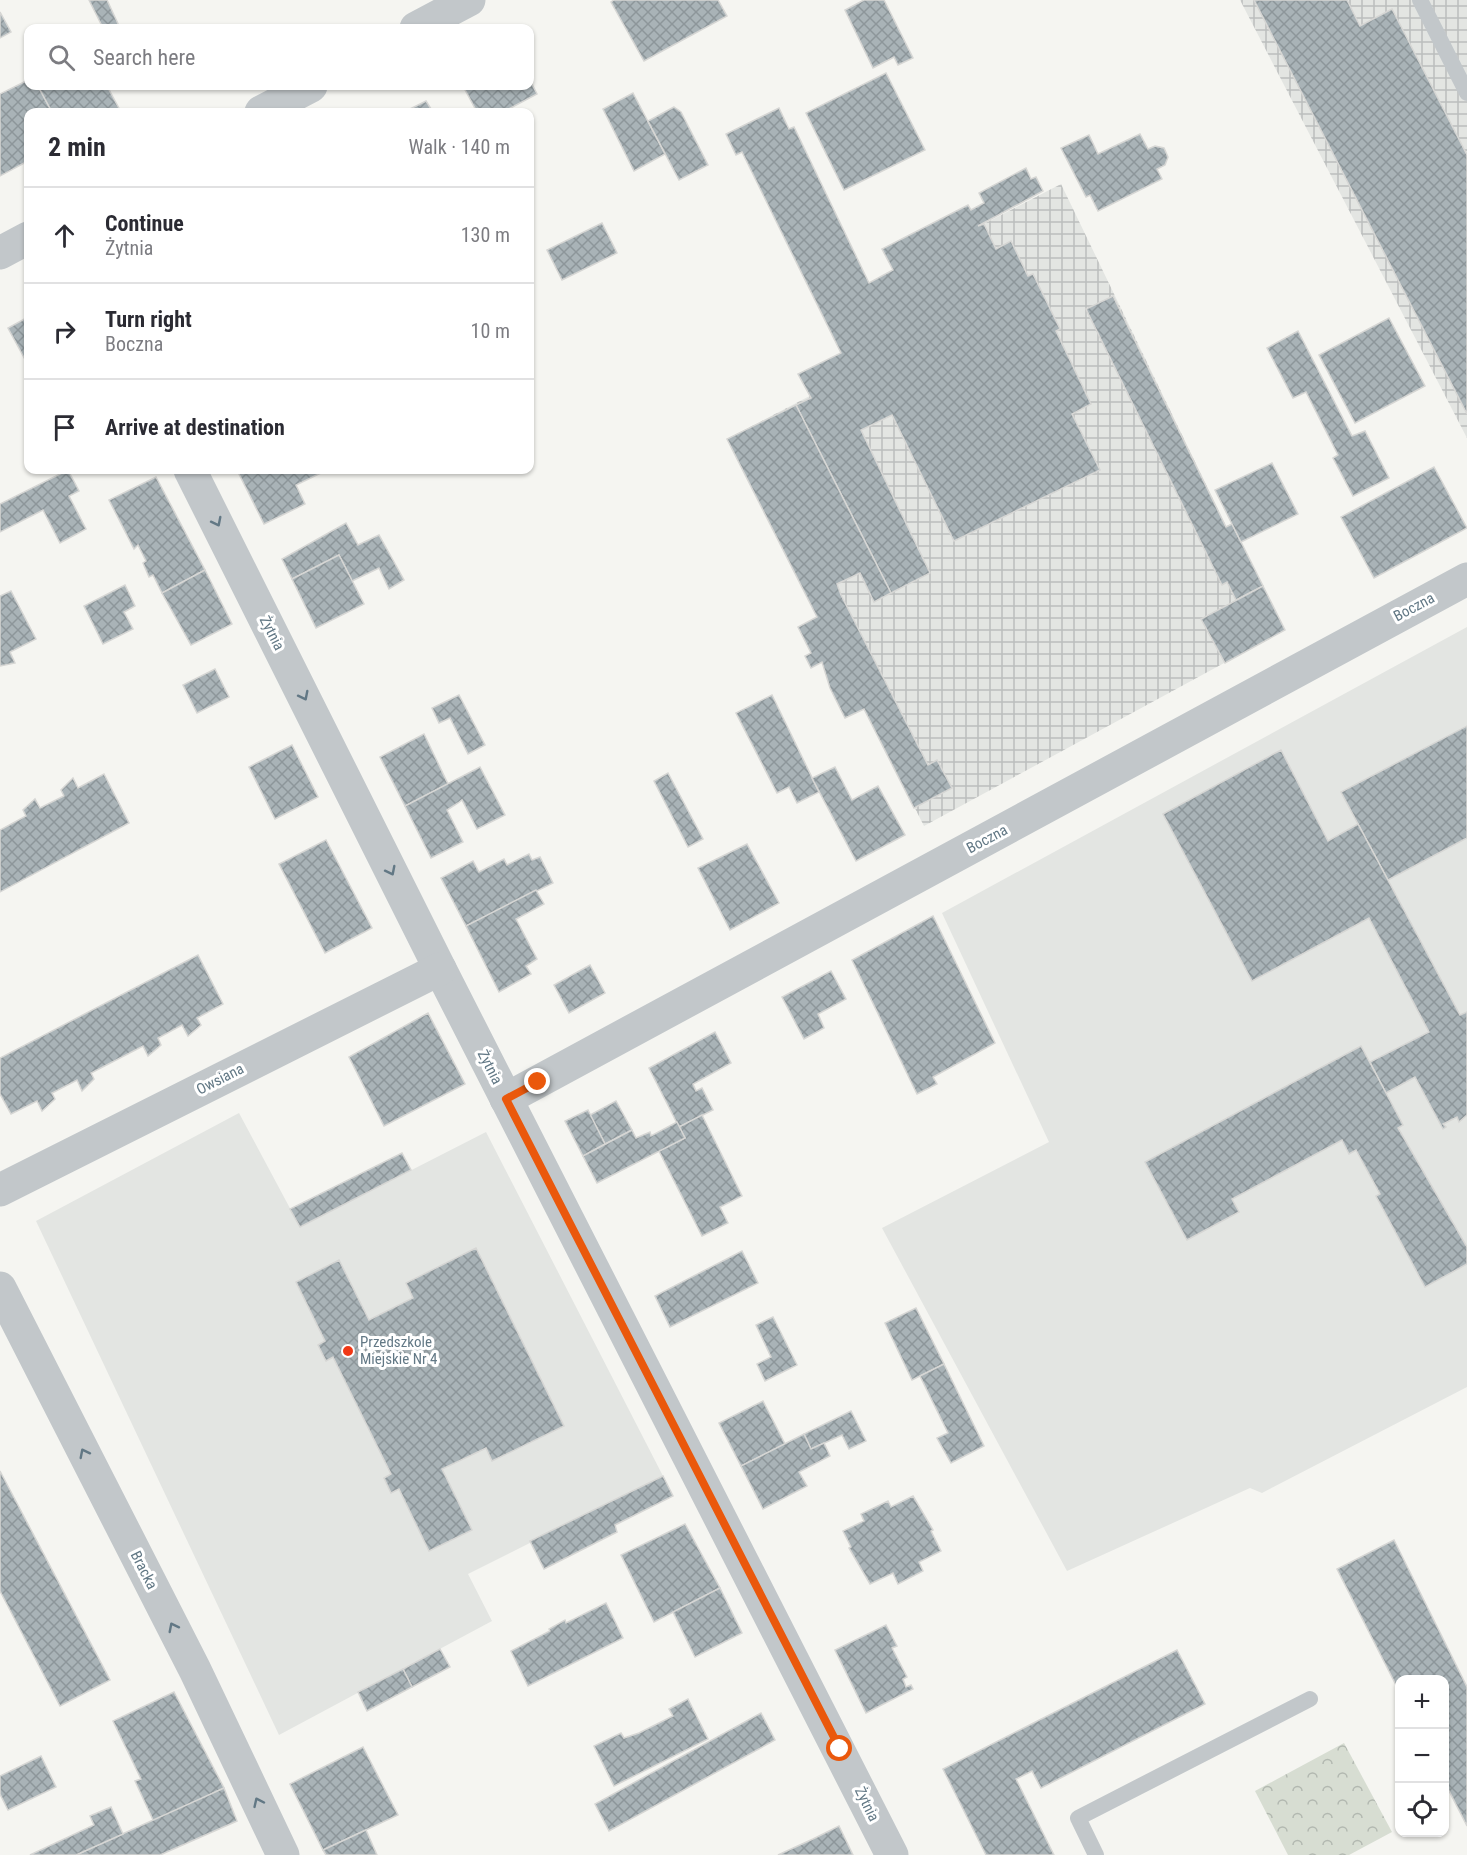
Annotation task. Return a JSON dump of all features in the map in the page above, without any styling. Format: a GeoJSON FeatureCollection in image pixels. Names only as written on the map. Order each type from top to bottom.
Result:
{"type":"FeatureCollection","features":[{"type":"Feature","properties":{"kind":"street"},"geometry":{"type":"LineString","coordinates":[[424,24],[469,0]]}},
{"type":"Feature","properties":{"kind":"street"},"geometry":{"type":"LineString","coordinates":[[269,108],[303,90]]}},
{"type":"Feature","properties":{"kind":"street"},"geometry":{"type":"LineString","coordinates":[[0,253],[24,240]]}},
{"type":"Feature","properties":{"kind":"street","name":"Żytnia"},"geometry":{"type":"LineString","coordinates":[[192,474],[440,969],[892,1855]]}},
{"type":"Feature","properties":{"kind":"street","name":"Boczna"},"geometry":{"type":"LineString","coordinates":[[506,1099],[1467,579]]}},
{"type":"Feature","properties":{"kind":"street","name":"Owsiana"},"geometry":{"type":"LineString","coordinates":[[0,1190],[440,969]]}},
{"type":"Feature","properties":{"kind":"street","name":"Bracka"},"geometry":{"type":"LineString","coordinates":[[0,1288],[195,1670],[283,1855]]}},
{"type":"Feature","properties":{"kind":"lane"},"geometry":{"type":"LineString","coordinates":[[1420,0],[1467,93]]}},
{"type":"Feature","properties":{"kind":"lane"},"geometry":{"type":"LineString","coordinates":[[1096,1855],[1078,1818],[1310,1699]]}},
{"type":"Feature","properties":{"kind":"shaded area"},"geometry":{"type":"Polygon","coordinates":[[[1240,0],[1467,0],[1467,438],[1240,0]]]}},
{"type":"Feature","properties":{"kind":"shaded area"},"geometry":{"type":"Polygon","coordinates":[[[1061,184],[1226,526],[1232,524],[1285,630],[924,826],[727,439],[902,348],[869,283],[1061,184]]]}},
{"type":"Feature","properties":{"kind":"shaded area"},"geometry":{"type":"Polygon","coordinates":[[[1467,627],[1467,1387],[1262,1493],[1250,1488],[1067,1571],[882,1228],[1049,1142],[942,913],[1467,627]]]}},
{"type":"Feature","properties":{"kind":"shaded area","name":"Przedszkole Miejskie Nr 4"},"geometry":{"type":"Polygon","coordinates":[[[239,1113],[300,1227],[486,1132],[663,1476],[468,1574],[492,1621],[279,1735],[36,1221],[239,1113]]]}},
{"type":"Feature","properties":{"kind":"green space"},"geometry":{"type":"Polygon","coordinates":[[[1344,1743],[1392,1832],[1349,1855],[1288,1855],[1255,1791],[1344,1743]]]}},
{"type":"Feature","properties":{"kind":"building"},"geometry":{"type":"Polygon","coordinates":[[[89,0],[107,0],[118,24],[101,24],[89,0]]]}},
{"type":"Feature","properties":{"kind":"building"},"geometry":{"type":"Polygon","coordinates":[[[614,0],[718,0],[727,16],[644,61],[611,2],[614,0]]]}},
{"type":"Feature","properties":{"kind":"building"},"geometry":{"type":"Polygon","coordinates":[[[864,0],[884,0],[913,58],[898,65],[894,57],[873,68],[845,10],[864,0]]]}},
{"type":"Feature","properties":{"kind":"building"},"geometry":{"type":"Polygon","coordinates":[[[1254,0],[1347,0],[1360,26],[1392,9],[1467,155],[1467,414],[1254,0]]]}},
{"type":"Feature","properties":{"kind":"building"},"geometry":{"type":"Polygon","coordinates":[[[0,12],[11,32],[0,38],[0,12]]]}},
{"type":"Feature","properties":{"kind":"building"},"geometry":{"type":"Polygon","coordinates":[[[886,73],[925,150],[844,190],[806,113],[886,73]]]}},
{"type":"Feature","properties":{"kind":"building"},"geometry":{"type":"Polygon","coordinates":[[[24,82],[24,90],[40,90],[50,108],[24,108],[24,163],[0,176],[0,94],[24,82]]]}},
{"type":"Feature","properties":{"kind":"building"},"geometry":{"type":"Polygon","coordinates":[[[534,88],[537,94],[511,108],[475,108],[465,90],[534,90],[534,88]]]}},
{"type":"Feature","properties":{"kind":"building"},"geometry":{"type":"Polygon","coordinates":[[[40,90],[109,90],[119,108],[50,108],[40,90]]]}},
{"type":"Feature","properties":{"kind":"building"},"geometry":{"type":"Polygon","coordinates":[[[633,93],[665,154],[634,171],[603,109],[633,93]]]}},
{"type":"Feature","properties":{"kind":"building"},"geometry":{"type":"Polygon","coordinates":[[[426,101],[430,108],[412,108],[426,101]]]}},
{"type":"Feature","properties":{"kind":"building"},"geometry":{"type":"Polygon","coordinates":[[[674,107],[681,112],[708,165],[679,180],[648,121],[674,107]]]}},
{"type":"Feature","properties":{"kind":"building"},"geometry":{"type":"Polygon","coordinates":[[[779,108],[789,129],[794,127],[869,283],[893,270],[882,249],[968,205],[971,210],[984,203],[979,193],[1026,168],[1031,179],[1036,177],[1043,191],[978,226],[984,224],[996,249],[1011,241],[1028,276],[1033,274],[1060,329],[1056,331],[1091,404],[1072,414],[1100,470],[954,541],[892,415],[861,430],[930,573],[891,593],[796,405],[811,398],[798,374],[841,353],[742,152],[736,155],[726,134],[779,108]]]}},
{"type":"Feature","properties":{"kind":"building"},"geometry":{"type":"Polygon","coordinates":[[[1140,134],[1148,149],[1155,146],[1164,148],[1168,157],[1165,165],[1157,169],[1162,179],[1098,211],[1090,195],[1086,197],[1061,148],[1089,135],[1098,154],[1140,134]]]}},
{"type":"Feature","properties":{"kind":"building"},"geometry":{"type":"Polygon","coordinates":[[[602,223],[617,253],[562,280],[547,250],[602,223]]]}},
{"type":"Feature","properties":{"kind":"building"},"geometry":{"type":"Polygon","coordinates":[[[1113,296],[1226,527],[1232,524],[1263,586],[1236,600],[1227,582],[1222,585],[1086,309],[1113,296]]]}},
{"type":"Feature","properties":{"kind":"building"},"geometry":{"type":"Polygon","coordinates":[[[1389,318],[1425,386],[1355,423],[1319,355],[1389,318]]]}},
{"type":"Feature","properties":{"kind":"building"},"geometry":{"type":"Polygon","coordinates":[[[24,319],[24,358],[8,328],[24,319]]]}},
{"type":"Feature","properties":{"kind":"building"},"geometry":{"type":"Polygon","coordinates":[[[1298,331],[1352,436],[1365,431],[1389,478],[1353,496],[1333,458],[1338,455],[1306,392],[1293,398],[1267,348],[1298,331]]]}},
{"type":"Feature","properties":{"kind":"building"},"geometry":{"type":"Polygon","coordinates":[[[796,405],[891,593],[874,602],[860,573],[837,584],[841,595],[928,765],[937,760],[952,788],[914,808],[864,709],[845,718],[830,688],[822,662],[811,668],[805,656],[811,653],[798,627],[817,617],[727,439],[796,405]]]}},
{"type":"Feature","properties":{"kind":"building"},"geometry":{"type":"Polygon","coordinates":[[[1272,463],[1298,514],[1241,542],[1215,490],[1272,463]]]}},
{"type":"Feature","properties":{"kind":"building"},"geometry":{"type":"Polygon","coordinates":[[[1434,467],[1467,528],[1374,578],[1341,517],[1434,467]]]}},
{"type":"Feature","properties":{"kind":"building"},"geometry":{"type":"Polygon","coordinates":[[[60,474],[70,474],[79,491],[69,496],[86,529],[60,543],[43,510],[0,532],[0,504],[60,474]]]}},
{"type":"Feature","properties":{"kind":"building"},"geometry":{"type":"Polygon","coordinates":[[[239,474],[319,474],[296,485],[305,504],[264,524],[239,474]]]}},
{"type":"Feature","properties":{"kind":"building"},"geometry":{"type":"Polygon","coordinates":[[[156,477],[205,570],[162,593],[153,575],[149,577],[143,563],[146,561],[138,545],[134,549],[109,500],[156,477]]]}},
{"type":"Feature","properties":{"kind":"building"},"geometry":{"type":"Polygon","coordinates":[[[346,523],[358,545],[379,535],[404,580],[389,589],[379,568],[352,581],[339,555],[292,579],[282,559],[346,523]]]}},
{"type":"Feature","properties":{"kind":"building"},"geometry":{"type":"Polygon","coordinates":[[[339,555],[364,604],[316,628],[292,579],[339,555]]]}},
{"type":"Feature","properties":{"kind":"building"},"geometry":{"type":"Polygon","coordinates":[[[205,570],[232,624],[191,645],[162,593],[205,570]]]}},
{"type":"Feature","properties":{"kind":"building"},"geometry":{"type":"Polygon","coordinates":[[[125,585],[135,606],[124,612],[133,629],[103,644],[84,606],[125,585]]]}},
{"type":"Feature","properties":{"kind":"building"},"geometry":{"type":"Polygon","coordinates":[[[1263,586],[1285,630],[1225,663],[1201,619],[1263,586]]]}},
{"type":"Feature","properties":{"kind":"building"},"geometry":{"type":"Polygon","coordinates":[[[11,591],[36,639],[10,652],[15,663],[0,666],[0,596],[11,591]]]}},
{"type":"Feature","properties":{"kind":"building"},"geometry":{"type":"Polygon","coordinates":[[[215,669],[229,697],[197,713],[183,685],[215,669]]]}},
{"type":"Feature","properties":{"kind":"building"},"geometry":{"type":"Polygon","coordinates":[[[459,695],[485,745],[468,754],[450,718],[439,723],[432,708],[459,695]]]}},
{"type":"Feature","properties":{"kind":"building"},"geometry":{"type":"Polygon","coordinates":[[[772,695],[819,792],[797,803],[789,787],[777,793],[736,713],[772,695]]]}},
{"type":"Feature","properties":{"kind":"building"},"geometry":{"type":"Polygon","coordinates":[[[1467,726],[1467,838],[1388,880],[1341,792],[1467,726]]]}},
{"type":"Feature","properties":{"kind":"building"},"geometry":{"type":"Polygon","coordinates":[[[424,734],[448,784],[405,806],[380,757],[424,734]]]}},
{"type":"Feature","properties":{"kind":"building"},"geometry":{"type":"Polygon","coordinates":[[[292,745],[318,797],[275,819],[249,767],[292,745]]]}},
{"type":"Feature","properties":{"kind":"building"},"geometry":{"type":"Polygon","coordinates":[[[1281,750],[1328,841],[1358,824],[1460,1015],[1467,1012],[1467,1115],[1459,1122],[1457,1117],[1443,1124],[1446,1127],[1443,1129],[1415,1077],[1386,1093],[1370,1062],[1429,1032],[1369,918],[1252,981],[1163,814],[1281,750]]]}},
{"type":"Feature","properties":{"kind":"building"},"geometry":{"type":"Polygon","coordinates":[[[480,767],[505,815],[477,829],[462,800],[447,810],[463,842],[431,858],[405,806],[480,767]]]}},
{"type":"Feature","properties":{"kind":"building"},"geometry":{"type":"Polygon","coordinates":[[[835,767],[852,800],[878,786],[905,835],[856,861],[812,778],[835,767]]]}},
{"type":"Feature","properties":{"kind":"building"},"geometry":{"type":"Polygon","coordinates":[[[668,773],[703,839],[688,847],[654,781],[668,773]]]}},
{"type":"Feature","properties":{"kind":"building"},"geometry":{"type":"Polygon","coordinates":[[[104,774],[129,823],[0,892],[0,830],[26,816],[23,810],[35,799],[40,808],[64,796],[61,790],[73,778],[78,788],[104,774]]]}},
{"type":"Feature","properties":{"kind":"building"},"geometry":{"type":"Polygon","coordinates":[[[326,840],[372,928],[325,953],[279,864],[326,840]]]}},
{"type":"Feature","properties":{"kind":"building"},"geometry":{"type":"Polygon","coordinates":[[[747,844],[779,903],[730,930],[698,868],[747,844]]]}},
{"type":"Feature","properties":{"kind":"building"},"geometry":{"type":"Polygon","coordinates":[[[529,854],[532,860],[540,857],[553,883],[466,926],[441,878],[473,861],[479,872],[504,859],[507,865],[529,854]]]}},
{"type":"Feature","properties":{"kind":"building"},"geometry":{"type":"Polygon","coordinates":[[[536,890],[544,904],[516,919],[537,959],[526,966],[531,974],[499,992],[466,926],[536,890]]]}},
{"type":"Feature","properties":{"kind":"building"},"geometry":{"type":"Polygon","coordinates":[[[933,916],[995,1043],[933,1077],[937,1084],[917,1094],[852,960],[933,916]]]}},
{"type":"Feature","properties":{"kind":"building"},"geometry":{"type":"Polygon","coordinates":[[[198,955],[223,1004],[197,1018],[201,1025],[188,1036],[182,1025],[158,1038],[161,1045],[148,1056],[143,1046],[91,1073],[94,1079],[82,1091],[77,1080],[52,1093],[55,1099],[42,1111],[37,1101],[11,1114],[0,1094],[0,1058],[198,955]]]}},
{"type":"Feature","properties":{"kind":"building"},"geometry":{"type":"Polygon","coordinates":[[[590,965],[605,993],[569,1013],[554,985],[590,965]]]}},
{"type":"Feature","properties":{"kind":"building"},"geometry":{"type":"Polygon","coordinates":[[[831,971],[846,999],[818,1014],[824,1028],[804,1039],[782,997],[831,971]]]}},
{"type":"Feature","properties":{"kind":"building"},"geometry":{"type":"Polygon","coordinates":[[[428,1013],[465,1084],[384,1126],[349,1057],[428,1013]]]}},
{"type":"Feature","properties":{"kind":"building"},"geometry":{"type":"Polygon","coordinates":[[[715,1032],[731,1063],[693,1084],[696,1091],[702,1088],[713,1110],[679,1127],[649,1068],[715,1032]]]}},
{"type":"Feature","properties":{"kind":"building"},"geometry":{"type":"Polygon","coordinates":[[[1361,1046],[1403,1125],[1398,1128],[1467,1247],[1467,1264],[1425,1287],[1376,1196],[1380,1194],[1356,1150],[1349,1154],[1342,1140],[1232,1199],[1239,1212],[1187,1240],[1145,1162],[1361,1046]]]}},
{"type":"Feature","properties":{"kind":"building"},"geometry":{"type":"Polygon","coordinates":[[[616,1101],[632,1130],[605,1144],[590,1115],[616,1101]]]}},
{"type":"Feature","properties":{"kind":"building"},"geometry":{"type":"Polygon","coordinates":[[[588,1110],[605,1144],[583,1156],[565,1121],[588,1110]]]}},
{"type":"Feature","properties":{"kind":"building"},"geometry":{"type":"Polygon","coordinates":[[[702,1115],[742,1196],[720,1207],[728,1223],[702,1236],[659,1151],[685,1138],[679,1127],[702,1115]]]}},
{"type":"Feature","properties":{"kind":"building"},"geometry":{"type":"Polygon","coordinates":[[[677,1122],[685,1138],[597,1183],[583,1156],[632,1130],[636,1138],[650,1132],[651,1136],[677,1122]]]}},
{"type":"Feature","properties":{"kind":"building"},"geometry":{"type":"Polygon","coordinates":[[[402,1153],[411,1170],[300,1227],[290,1209],[402,1153]]]}},
{"type":"Feature","properties":{"kind":"building"},"geometry":{"type":"Polygon","coordinates":[[[476,1248],[564,1426],[492,1461],[486,1448],[442,1469],[472,1530],[429,1551],[399,1489],[391,1493],[384,1478],[391,1474],[333,1357],[326,1361],[318,1345],[325,1341],[296,1282],[339,1260],[369,1320],[413,1298],[406,1283],[476,1248]]]}},
{"type":"Feature","properties":{"kind":"building"},"geometry":{"type":"Polygon","coordinates":[[[742,1251],[758,1283],[670,1327],[655,1296],[742,1251]]]}},
{"type":"Feature","properties":{"kind":"building"},"geometry":{"type":"Polygon","coordinates":[[[916,1308],[944,1364],[912,1380],[885,1323],[916,1308]]]}},
{"type":"Feature","properties":{"kind":"building"},"geometry":{"type":"Polygon","coordinates":[[[773,1317],[797,1365],[765,1381],[757,1364],[771,1357],[756,1325],[773,1317]]]}},
{"type":"Feature","properties":{"kind":"building"},"geometry":{"type":"Polygon","coordinates":[[[944,1364],[984,1446],[951,1463],[937,1438],[948,1433],[920,1376],[944,1364]]]}},
{"type":"Feature","properties":{"kind":"building"},"geometry":{"type":"Polygon","coordinates":[[[763,1401],[785,1444],[741,1466],[719,1423],[763,1401]]]}},
{"type":"Feature","properties":{"kind":"building"},"geometry":{"type":"Polygon","coordinates":[[[851,1411],[866,1441],[849,1449],[842,1435],[811,1449],[804,1434],[851,1411]]]}},
{"type":"Feature","properties":{"kind":"building"},"geometry":{"type":"Polygon","coordinates":[[[804,1434],[811,1449],[824,1443],[830,1456],[799,1472],[807,1486],[763,1509],[741,1466],[804,1434]]]}},
{"type":"Feature","properties":{"kind":"building"},"geometry":{"type":"Polygon","coordinates":[[[0,1471],[110,1680],[60,1706],[0,1591],[0,1471]]]}},
{"type":"Feature","properties":{"kind":"building"},"geometry":{"type":"Polygon","coordinates":[[[663,1476],[673,1496],[615,1525],[617,1532],[544,1569],[530,1541],[663,1476]]]}},
{"type":"Feature","properties":{"kind":"building"},"geometry":{"type":"Polygon","coordinates":[[[913,1496],[933,1530],[931,1531],[941,1551],[919,1562],[923,1571],[898,1584],[893,1573],[870,1584],[849,1548],[851,1547],[843,1531],[864,1521],[861,1514],[888,1501],[891,1507],[913,1496]]]}},
{"type":"Feature","properties":{"kind":"building"},"geometry":{"type":"Polygon","coordinates":[[[685,1524],[720,1588],[654,1622],[621,1555],[685,1524]]]}},
{"type":"Feature","properties":{"kind":"building"},"geometry":{"type":"Polygon","coordinates":[[[1394,1540],[1467,1687],[1467,1826],[1449,1791],[1449,1675],[1395,1675],[1395,1683],[1337,1569],[1394,1540]]]}},
{"type":"Feature","properties":{"kind":"building"},"geometry":{"type":"Polygon","coordinates":[[[720,1588],[742,1633],[695,1657],[673,1612],[720,1588]]]}},
{"type":"Feature","properties":{"kind":"building"},"geometry":{"type":"Polygon","coordinates":[[[606,1603],[623,1638],[528,1686],[511,1651],[550,1631],[549,1629],[565,1620],[566,1623],[606,1603]]]}},
{"type":"Feature","properties":{"kind":"building"},"geometry":{"type":"Polygon","coordinates":[[[886,1625],[897,1646],[892,1648],[907,1677],[903,1679],[906,1687],[911,1685],[913,1689],[866,1713],[835,1650],[886,1625]]]}},
{"type":"Feature","properties":{"kind":"building"},"geometry":{"type":"Polygon","coordinates":[[[440,1649],[450,1667],[412,1687],[403,1669],[440,1649]]]}},
{"type":"Feature","properties":{"kind":"building"},"geometry":{"type":"Polygon","coordinates":[[[1177,1650],[1205,1704],[1041,1788],[1032,1771],[1016,1779],[1054,1855],[986,1855],[943,1769],[1177,1650]]]}},
{"type":"Feature","properties":{"kind":"building"},"geometry":{"type":"Polygon","coordinates":[[[403,1669],[412,1687],[367,1711],[358,1692],[403,1669]]]}},
{"type":"Feature","properties":{"kind":"building"},"geometry":{"type":"Polygon","coordinates":[[[174,1692],[224,1788],[154,1822],[135,1781],[141,1779],[113,1721],[174,1692]]]}},
{"type":"Feature","properties":{"kind":"building"},"geometry":{"type":"Polygon","coordinates":[[[688,1699],[708,1739],[614,1786],[594,1746],[621,1733],[624,1738],[639,1733],[673,1716],[669,1709],[688,1699]]]}},
{"type":"Feature","properties":{"kind":"building"},"geometry":{"type":"Polygon","coordinates":[[[761,1713],[775,1740],[609,1831],[595,1804],[761,1713]]]}},
{"type":"Feature","properties":{"kind":"building"},"geometry":{"type":"Polygon","coordinates":[[[363,1747],[398,1815],[323,1850],[290,1784],[363,1747]]]}},
{"type":"Feature","properties":{"kind":"building"},"geometry":{"type":"Polygon","coordinates":[[[41,1756],[56,1787],[8,1810],[0,1794],[0,1776],[41,1756]]]}},
{"type":"Feature","properties":{"kind":"building"},"geometry":{"type":"Polygon","coordinates":[[[224,1788],[237,1821],[160,1855],[76,1855],[224,1788]]]}},
{"type":"Feature","properties":{"kind":"building"},"geometry":{"type":"Polygon","coordinates":[[[111,1807],[123,1834],[76,1855],[30,1855],[94,1825],[90,1816],[111,1807]]]}},
{"type":"Feature","properties":{"kind":"building"},"geometry":{"type":"Polygon","coordinates":[[[839,1826],[853,1855],[778,1855],[813,1839],[839,1826]]]}},
{"type":"Feature","properties":{"kind":"building"},"geometry":{"type":"Polygon","coordinates":[[[366,1830],[377,1855],[326,1855],[323,1850],[366,1830]]]}},
{"type":"Feature","properties":{"kind":"place","name":"Przedszkole Miejskie Nr 4"},"geometry":{"type":"Point","coordinates":[348,1351]}},
{"type":"Feature","properties":{"kind":"route"},"geometry":{"type":"LineString","coordinates":[[538,1082],[506,1099],[840,1749]]}}]}
